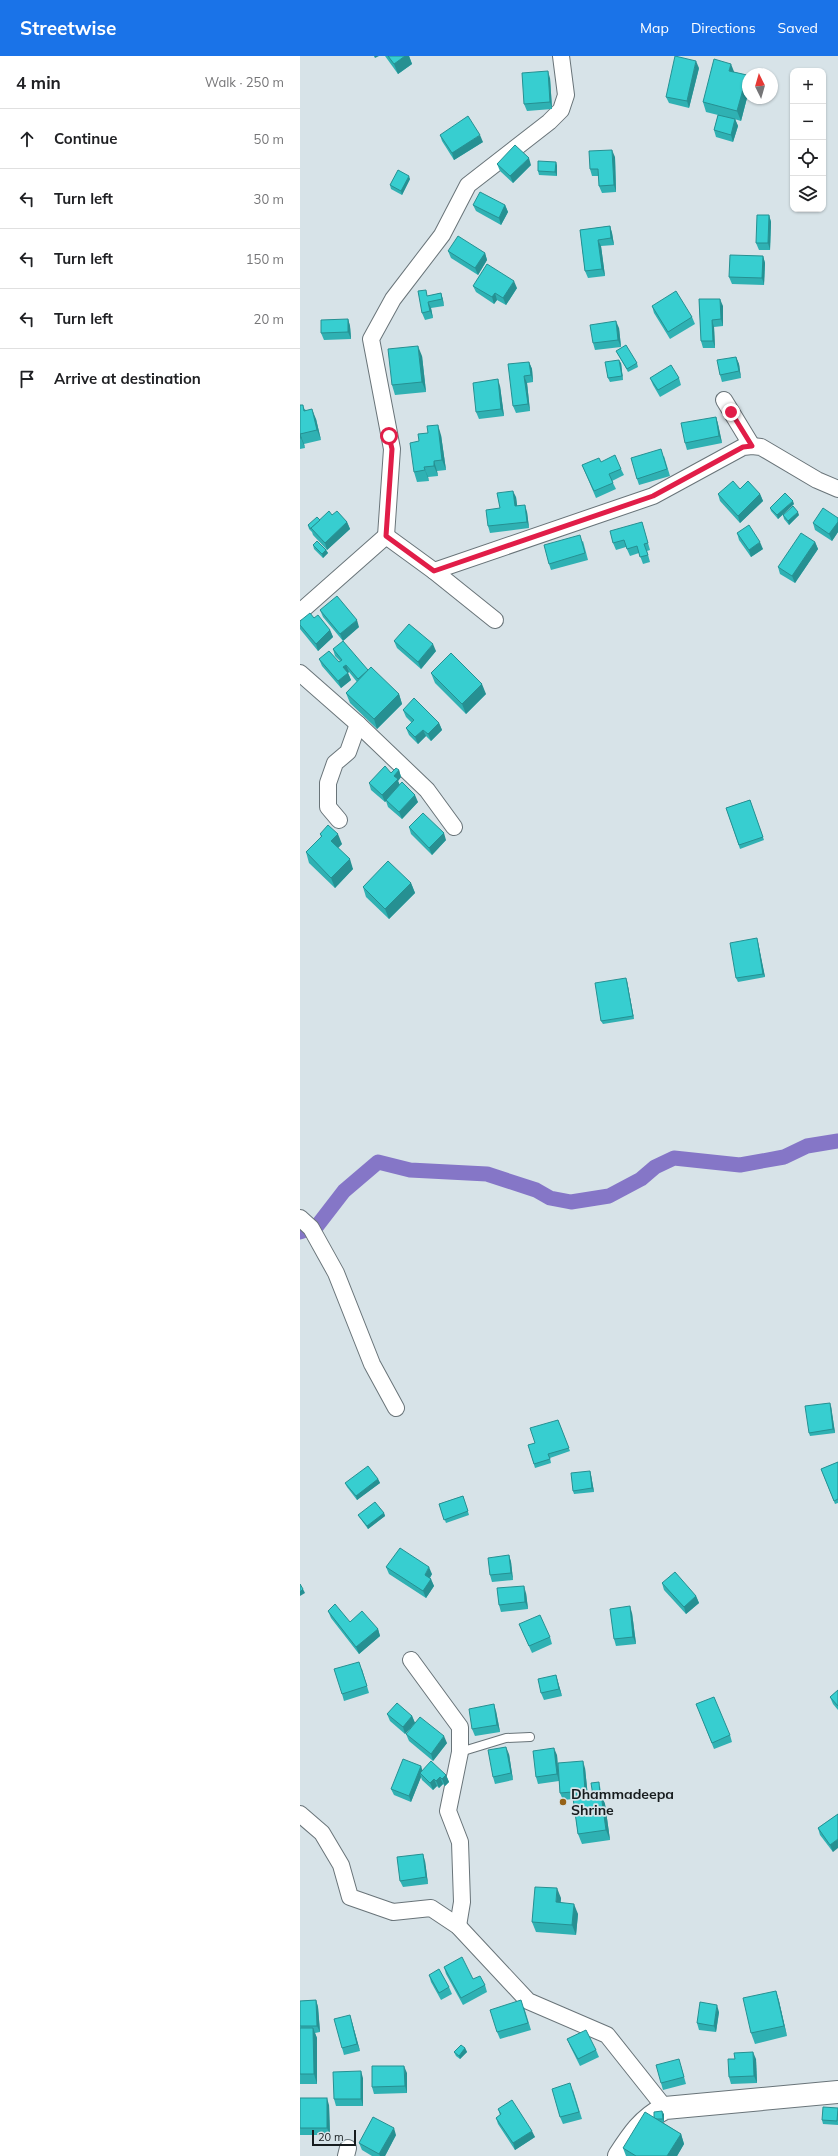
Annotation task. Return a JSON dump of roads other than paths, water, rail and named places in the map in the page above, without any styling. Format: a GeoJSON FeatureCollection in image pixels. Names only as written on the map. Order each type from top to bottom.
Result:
{"type":"FeatureCollection","features":[{"type":"Feature","properties":{"kind":"street"},"geometry":{"type":"LineString","coordinates":[[300,612],[386,536],[392,449],[371,339],[393,299],[442,235],[468,185],[549,122],[561,110],[566,95],[561,56]]}},
{"type":"Feature","properties":{"kind":"street"},"geometry":{"type":"LineString","coordinates":[[724,400],[752,446]]}},
{"type":"Feature","properties":{"kind":"street"},"geometry":{"type":"LineString","coordinates":[[434,571],[653,496],[743,447],[761,447],[817,480],[838,489]]}},
{"type":"Feature","properties":{"kind":"street"},"geometry":{"type":"LineString","coordinates":[[386,536],[434,571],[495,620]]}},
{"type":"Feature","properties":{"kind":"street"},"geometry":{"type":"LineString","coordinates":[[300,673],[358,724],[427,790],[454,827]]}},
{"type":"Feature","properties":{"kind":"street"},"geometry":{"type":"LineString","coordinates":[[339,820],[328,807],[328,783],[335,763],[348,752],[358,724]]}},
{"type":"Feature","properties":{"kind":"street"},"geometry":{"type":"LineString","coordinates":[[300,1218],[311,1228],[336,1273],[372,1364],[396,1408]]}},
{"type":"Feature","properties":{"kind":"street"},"geometry":{"type":"LineString","coordinates":[[411,1660],[460,1727],[460,1752],[448,1811],[460,1842],[462,1902],[458,1926]]}},
{"type":"Feature","properties":{"kind":"street"},"geometry":{"type":"LineString","coordinates":[[300,1814],[322,1833],[341,1865],[350,1897],[394,1912],[431,1908],[458,1926],[528,2002],[607,2035],[665,2108]]}},
{"type":"Feature","properties":{"kind":"street"},"geometry":{"type":"LineString","coordinates":[[619,2156],[640,2125],[665,2108],[838,2092]]}},
{"type":"Feature","properties":{"kind":"lane"},"geometry":{"type":"LineString","coordinates":[[460,1752],[506,1738],[530,1737]]}},
{"type":"Feature","properties":{"kind":"waterway"},"geometry":{"type":"LineString","coordinates":[[300,1232],[317,1226],[344,1191],[378,1162],[410,1170],[487,1174],[536,1190],[550,1198],[571,1202],[609,1196],[641,1179],[655,1167],[674,1158],[740,1165],[784,1157],[807,1146],[838,1141]]}},
{"type":"Feature","properties":{"kind":"place","name":"Dhammadeepa Shrine"},"geometry":{"type":"Point","coordinates":[563,1802]}}]}
